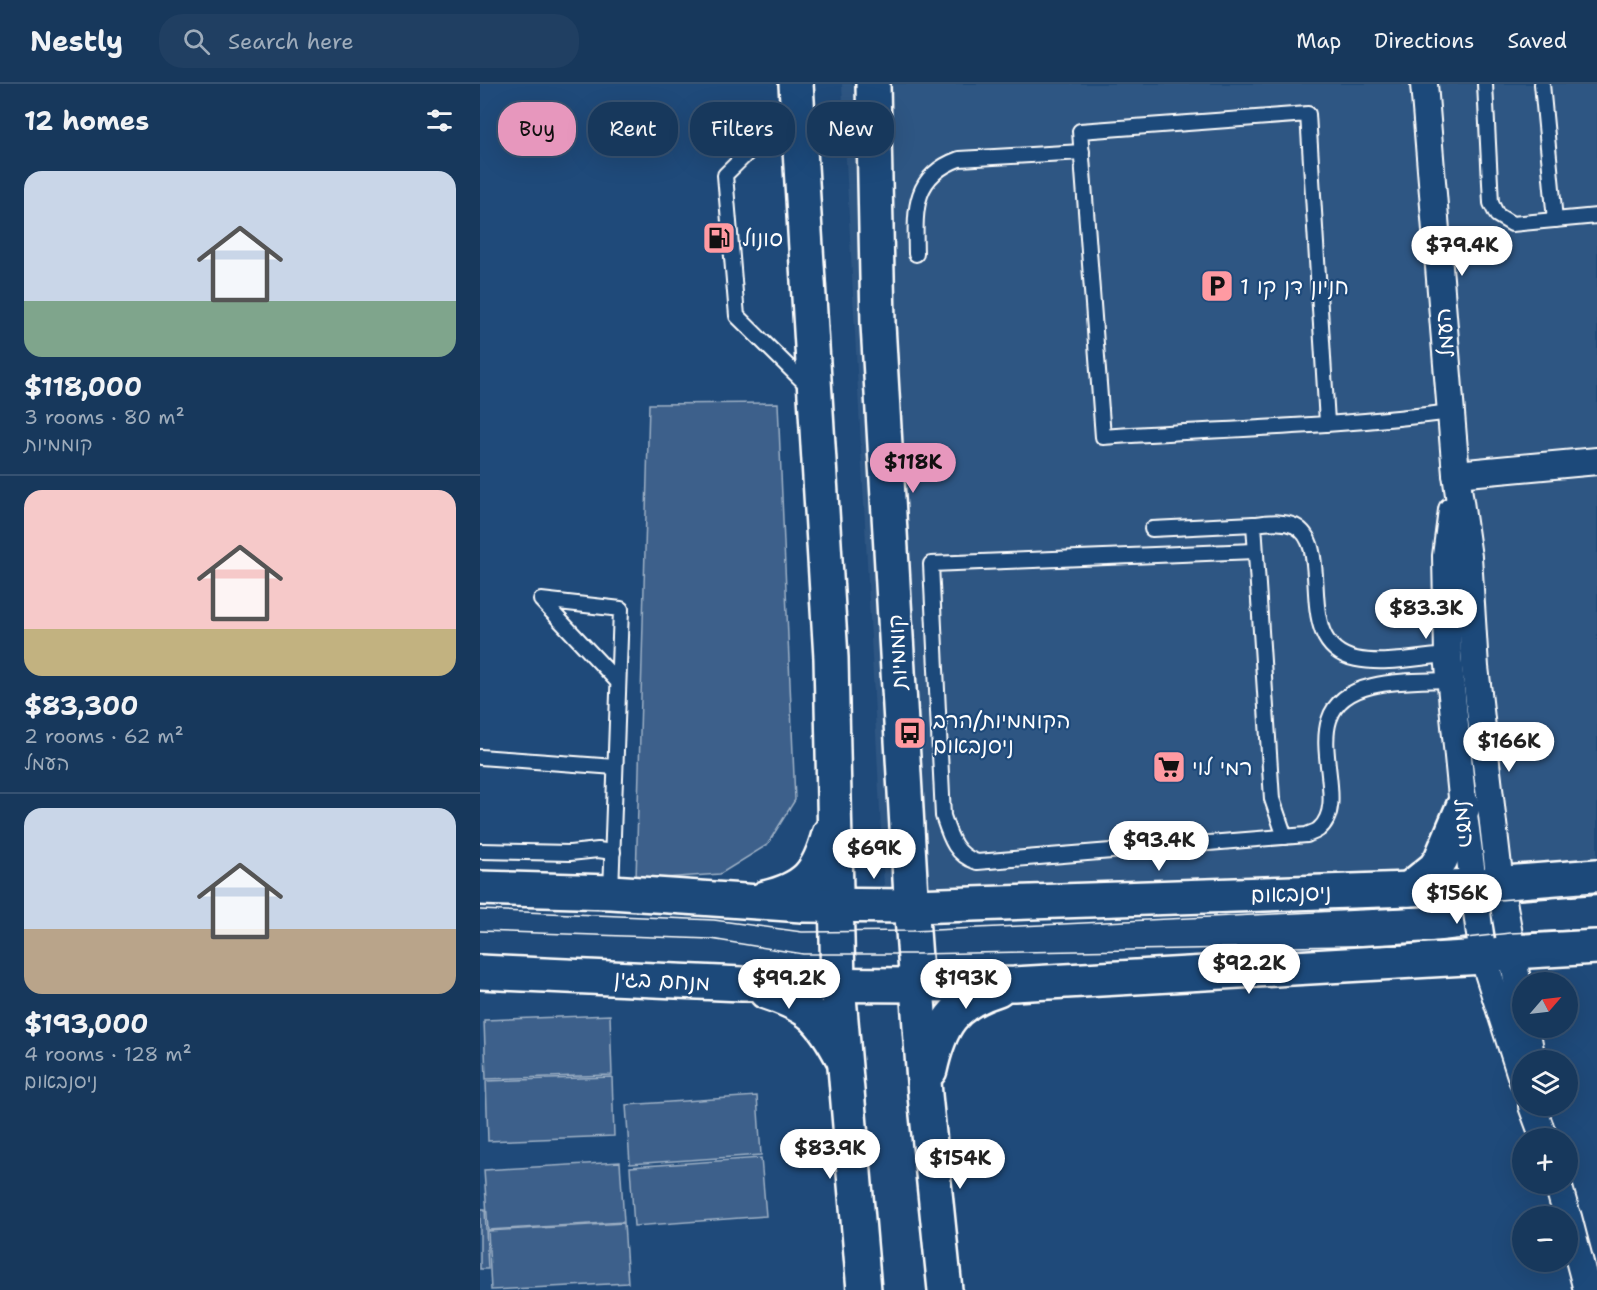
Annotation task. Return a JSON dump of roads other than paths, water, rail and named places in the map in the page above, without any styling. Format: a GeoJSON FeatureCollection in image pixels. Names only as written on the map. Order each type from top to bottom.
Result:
{"type":"FeatureCollection","features":[{"type":"Feature","properties":{"kind":"main road","name":"קוממיות"},"geometry":{"type":"LineString","coordinates":[[873,84],[878,324],[912,906],[924,1095],[945,1290]]}},
{"type":"Feature","properties":{"kind":"main road"},"geometry":{"type":"LineString","coordinates":[[797,94],[831,658],[838,985],[847,1066],[864,1290]]}},
{"type":"Feature","properties":{"kind":"main road"},"geometry":{"type":"LineString","coordinates":[[1408,889],[1435,868],[1463,807]]}},
{"type":"Feature","properties":{"kind":"main road"},"geometry":{"type":"LineString","coordinates":[[750,901],[784,893],[811,876],[822,858],[835,812]]}},
{"type":"Feature","properties":{"kind":"main road","name":"ניסנבאום"},"geometry":{"type":"LineString","coordinates":[[912,906],[1408,889],[1597,876]]}},
{"type":"Feature","properties":{"kind":"main road"},"geometry":{"type":"LineString","coordinates":[[480,888],[611,892],[836,905],[912,906]]}},
{"type":"Feature","properties":{"kind":"main road"},"geometry":{"type":"LineString","coordinates":[[917,986],[1014,984],[1597,947]]}},
{"type":"Feature","properties":{"kind":"main road","name":"מנחם בגין"},"geometry":{"type":"LineString","coordinates":[[480,972],[742,984],[917,986]]}},
{"type":"Feature","properties":{"kind":"main road"},"geometry":{"type":"LineString","coordinates":[[742,984],[806,1007],[827,1030],[847,1066]]}},
{"type":"Feature","properties":{"kind":"main road"},"geometry":{"type":"LineString","coordinates":[[924,1095],[939,1038],[948,1019],[960,1007],[980,995],[1014,984]]}},
{"type":"Feature","properties":{"kind":"street","name":"העמל"},"geometry":{"type":"LineString","coordinates":[[1424,84],[1456,474],[1468,557],[1487,885]]}},
{"type":"Feature","properties":{"kind":"street"},"geometry":{"type":"LineString","coordinates":[[1456,474],[1597,461]]}},
{"type":"Feature","properties":{"kind":"street","name":"העמל"},"geometry":{"type":"LineString","coordinates":[[1456,474],[1446,556],[1449,668],[1463,807],[1487,885]]}},
{"type":"Feature","properties":{"kind":"street"},"geometry":{"type":"LineString","coordinates":[[1487,885],[1497,955],[1516,1050]]}},
{"type":"Feature","properties":{"kind":"street"},"geometry":{"type":"LineString","coordinates":[[1497,955],[1512,987]]}},
{"type":"Feature","properties":{"kind":"street"},"geometry":{"type":"LineString","coordinates":[[1578,1257],[1587,1290]]}},
{"type":"Feature","properties":{"kind":"lane"},"geometry":{"type":"LineString","coordinates":[[1485,84],[1491,202],[1497,215],[1512,224],[1597,216]]}},
{"type":"Feature","properties":{"kind":"lane"},"geometry":{"type":"LineString","coordinates":[[1542,84],[1555,220]]}},
{"type":"Feature","properties":{"kind":"lane"},"geometry":{"type":"LineString","coordinates":[[797,94],[725,175],[737,316],[815,392]]}},
{"type":"Feature","properties":{"kind":"lane"},"geometry":{"type":"LineString","coordinates":[[1327,423],[1308,114],[1080,131],[1103,437],[1327,423],[1451,412]]}},
{"type":"Feature","properties":{"kind":"lane"},"geometry":{"type":"LineString","coordinates":[[916,254],[915,217],[922,187],[941,165],[959,159],[1082,152]]}},
{"type":"Feature","properties":{"kind":"lane"},"geometry":{"type":"LineString","coordinates":[[1152,529],[1283,522],[1297,527],[1307,540],[1313,558],[1318,614],[1324,636],[1337,651],[1355,659],[1449,668],[1475,667]]}},
{"type":"Feature","properties":{"kind":"lane"},"geometry":{"type":"LineString","coordinates":[[1254,524],[1272,799],[1285,837]]}},
{"type":"Feature","properties":{"kind":"lane"},"geometry":{"type":"LineString","coordinates":[[1255,551],[931,564],[943,816],[956,848],[964,858],[977,862],[1307,835],[1320,829],[1328,816],[1330,801],[1325,737],[1329,719],[1341,701],[1371,686],[1449,668],[1475,667]]}},
{"type":"Feature","properties":{"kind":"lane"},"geometry":{"type":"LineString","coordinates":[[611,892],[621,609],[541,600],[618,682]]}},
{"type":"Feature","properties":{"kind":"lane"},"geometry":{"type":"LineString","coordinates":[[480,757],[615,767]]}},
{"type":"Feature","properties":{"kind":"lane"},"geometry":{"type":"LineString","coordinates":[[480,851],[570,853],[598,850],[613,852]]}},
{"type":"Feature","properties":{"kind":"tram line"},"geometry":{"type":"LineString","coordinates":[[480,910],[714,920],[802,932],[913,931],[1399,908],[1597,892]]}},
{"type":"Feature","properties":{"kind":"tram line"},"geometry":{"type":"LineString","coordinates":[[480,931],[711,939],[803,954],[915,954],[1404,945],[1510,933],[1597,929]]}},
{"type":"Feature","properties":{"kind":"place","name":"סונול"},"geometry":{"type":"Point","coordinates":[719,238]}},
{"type":"Feature","properties":{"kind":"place","name":"חניון דן קו 1"},"geometry":{"type":"Point","coordinates":[1217,286]}},
{"type":"Feature","properties":{"kind":"place","name":"הקוממיות/הרב ניסנבאום"},"geometry":{"type":"Point","coordinates":[910,733]}},
{"type":"Feature","properties":{"kind":"place","name":"רמי לוי"},"geometry":{"type":"Point","coordinates":[1169,767]}}]}
